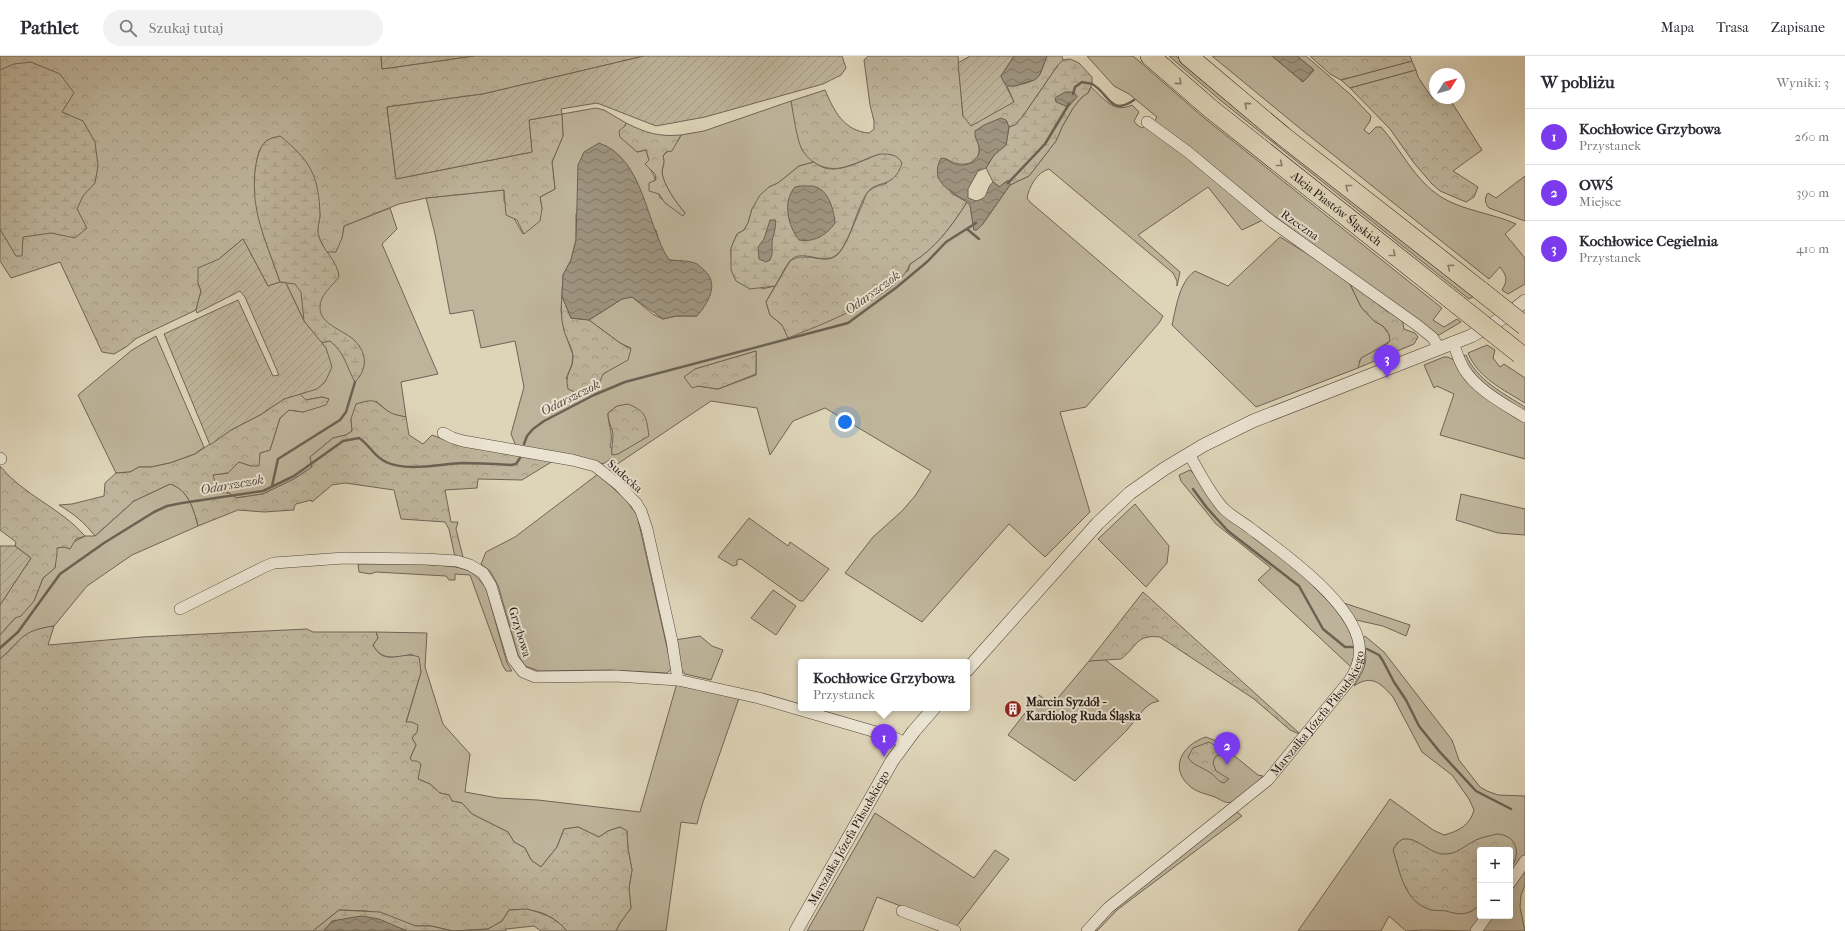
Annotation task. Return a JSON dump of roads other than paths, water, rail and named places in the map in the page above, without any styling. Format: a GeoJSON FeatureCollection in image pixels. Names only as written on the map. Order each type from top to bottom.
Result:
{"type":"FeatureCollection","features":[{"type":"Feature","properties":{"kind":"highway","name":"Aleja Piastów Śląskich"},"geometry":{"type":"LineString","coordinates":[[1150,56],[1211,109],[1522,356]]}},
{"type":"Feature","properties":{"kind":"highway","name":"Aleja Piastów Śląskich"},"geometry":{"type":"LineString","coordinates":[[1188,56],[1283,136],[1525,326]]}},
{"type":"Feature","properties":{"kind":"street","name":"Rzeczna"},"geometry":{"type":"LineString","coordinates":[[1147,122],[1188,152],[1271,221],[1417,325],[1433,338],[1439,348]]}},
{"type":"Feature","properties":{"kind":"street"},"geometry":{"type":"LineString","coordinates":[[970,667],[1098,523],[1141,485],[1189,454],[1253,421],[1439,348],[1490,326],[1525,301]]}},
{"type":"Feature","properties":{"kind":"street"},"geometry":{"type":"LineString","coordinates":[[1453,342],[1463,368],[1474,382],[1525,417]]}},
{"type":"Feature","properties":{"kind":"street","name":"Sudecka"},"geometry":{"type":"LineString","coordinates":[[443,433],[452,438],[463,441],[572,460],[595,466],[609,476],[630,495],[641,511],[647,529],[672,641],[678,680]]}},
{"type":"Feature","properties":{"kind":"street","name":"Marszałka Józefa Piłsudskiego"},"geometry":{"type":"LineString","coordinates":[[1087,931],[1108,908],[1268,780],[1349,681],[1356,670],[1360,658],[1359,644],[1356,633],[1349,619],[1341,609],[1308,572],[1224,508],[1211,491],[1189,454]]}},
{"type":"Feature","properties":{"kind":"street","name":"Grzybowa"},"geometry":{"type":"LineString","coordinates":[[180,609],[274,563],[344,558],[457,561],[477,568],[488,580],[494,591],[513,659],[518,668],[527,675],[540,678],[616,676],[678,680],[798,709]]}},
{"type":"Feature","properties":{"kind":"street","name":"Grzybowa"},"geometry":{"type":"LineString","coordinates":[[804,711],[893,737],[905,742]]}},
{"type":"Feature","properties":{"kind":"street","name":"Marszałka Józefa Piłsudskiego"},"geometry":{"type":"LineString","coordinates":[[796,931],[892,761],[905,742],[931,711]]}},
{"type":"Feature","properties":{"kind":"street"},"geometry":{"type":"LineString","coordinates":[[1513,878],[1525,861]]}},
{"type":"Feature","properties":{"kind":"street"},"geometry":{"type":"LineString","coordinates":[[902,911],[955,931]]}},
{"type":"Feature","properties":{"kind":"street"},"geometry":{"type":"LineString","coordinates":[[1476,931],[1485,919]]}},
{"type":"Feature","properties":{"kind":"water"},"geometry":{"type":"Polygon","coordinates":[[[1014,56],[1047,56],[1041,72],[1036,79],[1019,85],[1008,86],[1005,84],[1001,76],[1014,56]]]}},
{"type":"Feature","properties":{"kind":"water"},"geometry":{"type":"Polygon","coordinates":[[[1272,56],[1297,56],[1314,70],[1303,82],[1272,56]]]}},
{"type":"Feature","properties":{"kind":"water"},"geometry":{"type":"Polygon","coordinates":[[[1065,92],[1074,92],[1077,97],[1068,107],[1056,102],[1055,98],[1065,92]]]}},
{"type":"Feature","properties":{"kind":"water"},"geometry":{"type":"Polygon","coordinates":[[[1001,118],[1006,120],[1009,127],[1006,145],[994,155],[986,168],[978,171],[968,189],[968,198],[976,201],[981,199],[986,195],[990,185],[993,182],[999,187],[1007,181],[1009,181],[1010,185],[982,225],[977,230],[974,230],[970,205],[945,187],[940,181],[938,167],[941,158],[960,165],[968,164],[975,160],[979,150],[975,137],[975,131],[984,125],[1001,118]]]}},
{"type":"Feature","properties":{"kind":"water"},"geometry":{"type":"Polygon","coordinates":[[[599,143],[614,151],[626,163],[635,177],[661,246],[669,260],[687,261],[697,264],[709,275],[712,287],[711,293],[697,316],[676,316],[663,319],[632,297],[622,299],[589,320],[571,318],[562,296],[563,275],[571,260],[576,240],[578,165],[584,152],[599,143]]]}},
{"type":"Feature","properties":{"kind":"water"},"geometry":{"type":"Polygon","coordinates":[[[813,186],[823,191],[830,201],[835,223],[828,231],[819,237],[804,241],[799,240],[795,234],[789,221],[788,214],[791,193],[795,187],[813,186]]]}},
{"type":"Feature","properties":{"kind":"water"},"geometry":{"type":"Polygon","coordinates":[[[770,220],[775,220],[775,226],[772,241],[772,256],[770,260],[766,262],[759,259],[758,247],[764,239],[770,220]]]}},
{"type":"Feature","properties":{"kind":"water"},"geometry":{"type":"Polygon","coordinates":[[[361,916],[379,919],[407,931],[324,931],[332,921],[361,916]]]}},
{"type":"Feature","properties":{"kind":"waterway","name":"Odarszczok"},"geometry":{"type":"LineString","coordinates":[[1073,94],[1075,87],[1082,82],[1092,84],[1098,88],[1110,102],[1115,105],[1126,105],[1134,100]]}},
{"type":"Feature","properties":{"kind":"waterway","name":"Odarszczok"},"geometry":{"type":"LineString","coordinates":[[1008,183],[1045,144],[1069,104]]}},
{"type":"Feature","properties":{"kind":"waterway","name":"Odarszczok"},"geometry":{"type":"LineString","coordinates":[[524,444],[527,436],[533,429],[544,421],[594,395],[625,382],[848,323],[897,287],[928,261],[946,242],[976,223]]}},
{"type":"Feature","properties":{"kind":"waterway"},"geometry":{"type":"LineString","coordinates":[[967,229],[979,239]]}},
{"type":"Feature","properties":{"kind":"waterway"},"geometry":{"type":"LineString","coordinates":[[272,486],[278,459],[340,420],[346,412],[355,382]]}},
{"type":"Feature","properties":{"kind":"waterway","name":"Odarszczok"},"geometry":{"type":"LineString","coordinates":[[0,648],[18,632],[60,574],[104,543],[154,512],[167,506],[182,503],[263,491],[294,476],[343,441],[359,438],[382,460],[403,467],[423,467],[462,463],[511,465],[516,464],[520,458]]}},
{"type":"Feature","properties":{"kind":"waterway"},"geometry":{"type":"LineString","coordinates":[[1193,489],[1207,508],[1228,531],[1299,586],[1323,629],[1345,647],[1353,647]]}},
{"type":"Feature","properties":{"kind":"waterway"},"geometry":{"type":"LineString","coordinates":[[1367,649],[1379,655],[1406,700],[1419,726],[1439,751],[1476,791],[1511,809]]}},
{"type":"Feature","properties":{"kind":"place","name":"Kochłowice Cegielnia"},"geometry":{"type":"Point","coordinates":[1387,378]}},
{"type":"Feature","properties":{"kind":"place","name":"Marcin Syzdół - Kardiolog Ruda Śląska"},"geometry":{"type":"Point","coordinates":[1013,709]}},
{"type":"Feature","properties":{"kind":"place","name":"Kochłowice Grzybowa"},"geometry":{"type":"Point","coordinates":[884,757]}},
{"type":"Feature","properties":{"kind":"place","name":"OWŚ"},"geometry":{"type":"Point","coordinates":[1227,765]}}]}
